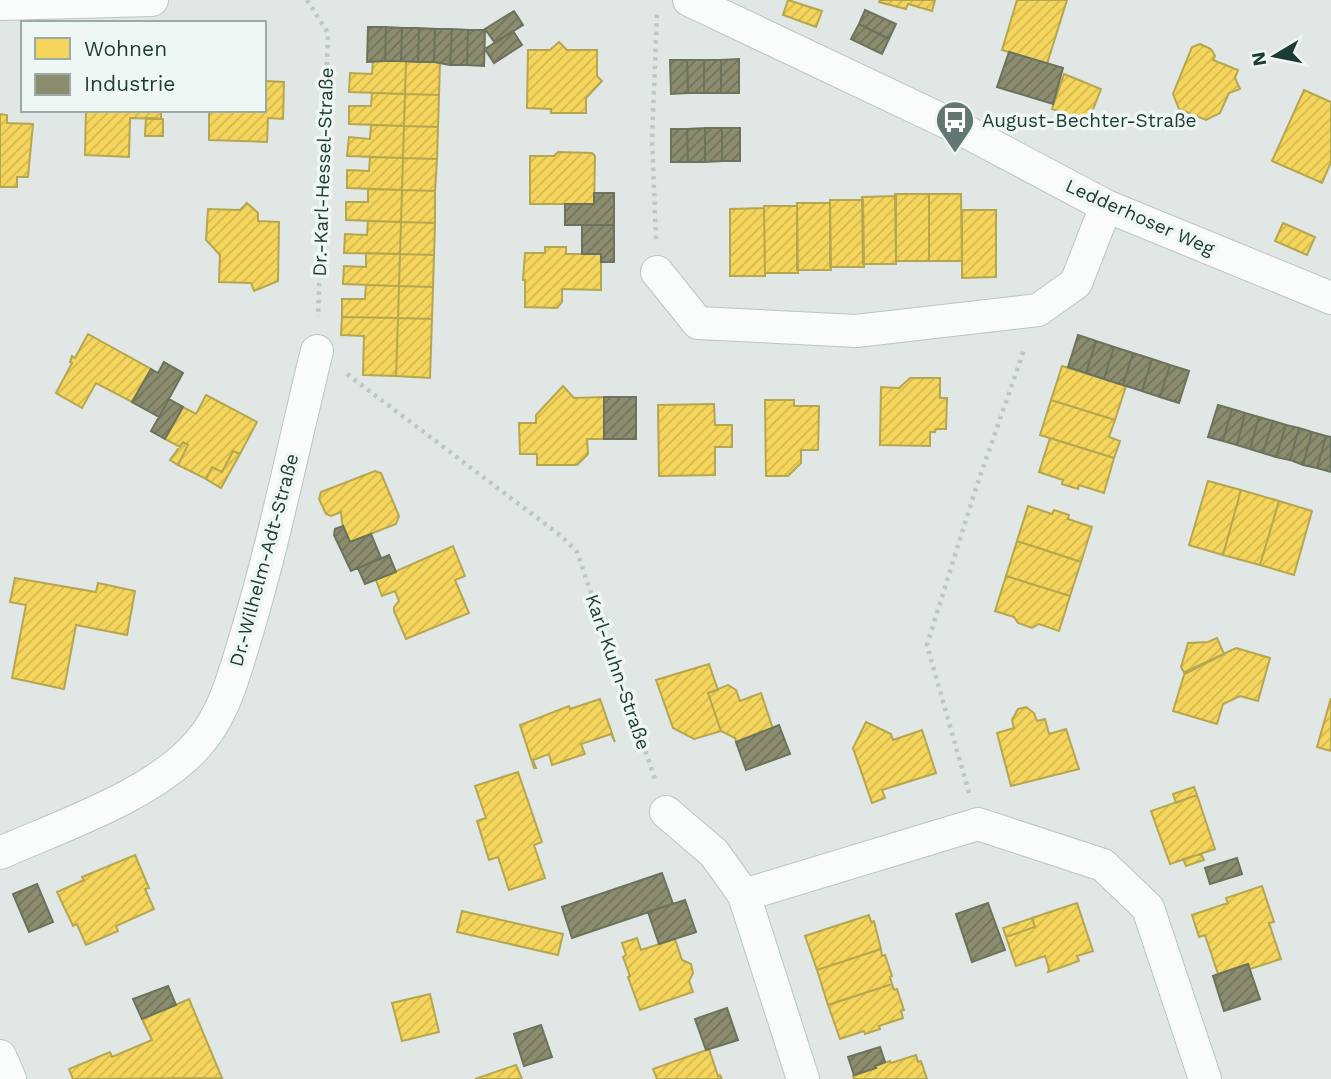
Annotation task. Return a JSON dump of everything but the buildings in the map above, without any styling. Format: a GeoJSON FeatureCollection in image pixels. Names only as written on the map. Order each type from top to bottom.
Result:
{"type":"FeatureCollection","features":[{"type":"Feature","properties":{"kind":"street"},"geometry":{"type":"LineString","coordinates":[[0,4],[152,0]]}},
{"type":"Feature","properties":{"kind":"street","name":"Ledderhoser Weg"},"geometry":{"type":"LineString","coordinates":[[690,0],[963,130],[1106,206],[1331,298]]}},
{"type":"Feature","properties":{"kind":"street"},"geometry":{"type":"LineString","coordinates":[[657,272],[698,323],[856,331],[1038,310],[1076,283],[1106,206]]}},
{"type":"Feature","properties":{"kind":"street","name":"Dr.-Wilhelm-Adt-Straße"},"geometry":{"type":"LineString","coordinates":[[0,853],[152,783],[199,744],[219,713],[260,589],[317,351]]}},
{"type":"Feature","properties":{"kind":"street"},"geometry":{"type":"LineString","coordinates":[[666,812],[714,853],[744,895],[803,1079]]}},
{"type":"Feature","properties":{"kind":"street"},"geometry":{"type":"LineString","coordinates":[[744,895],[978,824],[1103,865],[1148,908],[1205,1079]]}},
{"type":"Feature","properties":{"kind":"street"},"geometry":{"type":"LineString","coordinates":[[0,1056],[10,1079]]}},
{"type":"Feature","properties":{"kind":"path","name":"Dr.-Karl-Hessel-Straße"},"geometry":{"type":"LineString","coordinates":[[307,0],[328,33],[317,351]]}},
{"type":"Feature","properties":{"kind":"path"},"geometry":{"type":"LineString","coordinates":[[657,14],[652,139],[657,272]]}},
{"type":"Feature","properties":{"kind":"path"},"geometry":{"type":"LineString","coordinates":[[978,824],[927,645],[975,491],[1038,310]]}},
{"type":"Feature","properties":{"kind":"path","name":"Karl-Kuhn-Straße"},"geometry":{"type":"LineString","coordinates":[[317,351],[561,536],[577,552],[666,812]]}},
{"type":"Feature","properties":{"kind":"place","name":"August-Bechter-Straße"},"geometry":{"type":"Point","coordinates":[955,154]}}]}
